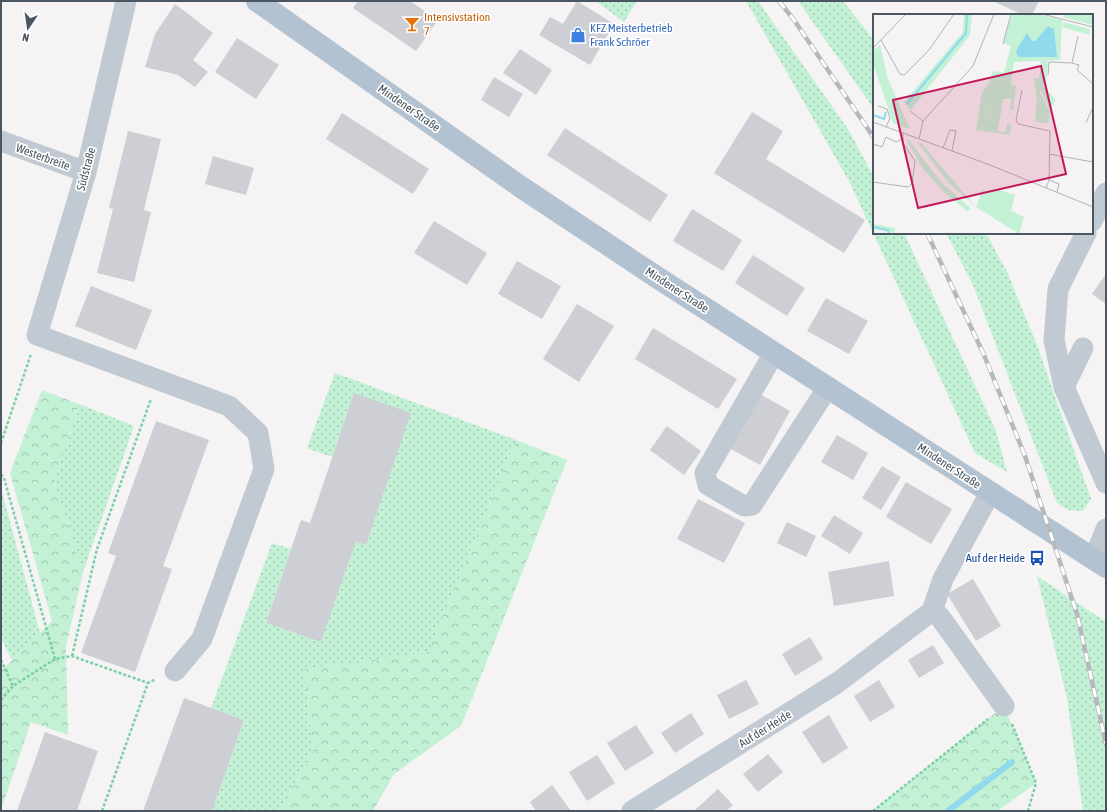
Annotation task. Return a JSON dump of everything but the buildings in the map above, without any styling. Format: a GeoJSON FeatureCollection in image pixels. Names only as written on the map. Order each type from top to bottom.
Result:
{"type":"FeatureCollection","features":[{"type":"Feature","properties":{"kind":"main road","name":"Mindener Straße"},"geometry":{"type":"LineString","coordinates":[[256,1],[521,187],[655,276],[1100,563]]}},
{"type":"Feature","properties":{"kind":"street","name":"Südstraße"},"geometry":{"type":"LineString","coordinates":[[37,335],[86,172],[126,1]]}},
{"type":"Feature","properties":{"kind":"street","name":"Westerbreite"},"geometry":{"type":"LineString","coordinates":[[1,141],[86,172]]}},
{"type":"Feature","properties":{"kind":"street"},"geometry":{"type":"LineString","coordinates":[[1093,219],[1106,193]]}},
{"type":"Feature","properties":{"kind":"street"},"geometry":{"type":"LineString","coordinates":[[1086,234],[1058,289],[1054,340],[1064,387],[1106,483]]}},
{"type":"Feature","properties":{"kind":"street"},"geometry":{"type":"LineString","coordinates":[[37,335],[229,406],[258,433],[264,469],[202,639],[175,670]]}},
{"type":"Feature","properties":{"kind":"street"},"geometry":{"type":"LineString","coordinates":[[1064,387],[1082,348]]}},
{"type":"Feature","properties":{"kind":"street"},"geometry":{"type":"LineString","coordinates":[[774,353],[705,472],[708,485],[744,506],[752,505],[828,388]]}},
{"type":"Feature","properties":{"kind":"street"},"geometry":{"type":"LineString","coordinates":[[990,493],[943,579],[932,611],[940,617],[1004,706]]}},
{"type":"Feature","properties":{"kind":"street"},"geometry":{"type":"LineString","coordinates":[[1100,563],[1106,529]]}},
{"type":"Feature","properties":{"kind":"street","name":"Auf der Heide"},"geometry":{"type":"LineString","coordinates":[[632,811],[838,683],[932,611]]}},
{"type":"Feature","properties":{"kind":"path"},"geometry":{"type":"LineString","coordinates":[[1,443],[37,335]]}},
{"type":"Feature","properties":{"kind":"path"},"geometry":{"type":"LineString","coordinates":[[72,656],[97,550],[157,380]]}},
{"type":"Feature","properties":{"kind":"path"},"geometry":{"type":"LineString","coordinates":[[1,474],[4,478],[56,659]]}},
{"type":"Feature","properties":{"kind":"path"},"geometry":{"type":"LineString","coordinates":[[1,700],[13,686],[56,659],[72,656],[148,683]]}},
{"type":"Feature","properties":{"kind":"path"},"geometry":{"type":"LineString","coordinates":[[1,660],[13,686]]}},
{"type":"Feature","properties":{"kind":"path"},"geometry":{"type":"LineString","coordinates":[[102,811],[148,683],[175,670]]}},
{"type":"Feature","properties":{"kind":"path"},"geometry":{"type":"LineString","coordinates":[[872,811],[1004,706],[1036,783],[1028,811]]}},
{"type":"Feature","properties":{"kind":"green space"},"geometry":{"type":"Polygon","coordinates":[[[596,1],[637,1],[624,22],[596,1]]]}},
{"type":"Feature","properties":{"kind":"green space"},"geometry":{"type":"Polygon","coordinates":[[[746,1],[758,1],[848,129],[873,175],[873,233],[850,183],[746,1]]]}},
{"type":"Feature","properties":{"kind":"green space"},"geometry":{"type":"Polygon","coordinates":[[[798,1],[843,1],[873,39],[873,108],[798,1]]]}},
{"type":"Feature","properties":{"kind":"green space"},"geometry":{"type":"Polygon","coordinates":[[[874,234],[904,234],[996,431],[1007,472],[975,453],[874,234]]]}},
{"type":"Feature","properties":{"kind":"green space"},"geometry":{"type":"Polygon","coordinates":[[[947,234],[987,234],[1007,272],[1037,345],[1091,499],[1083,511],[1068,510],[1057,503],[973,285],[947,234]]]}},
{"type":"Feature","properties":{"kind":"green space"},"geometry":{"type":"Polygon","coordinates":[[[335,373],[516,440],[428,653],[305,669],[313,751],[279,811],[212,811],[244,720],[211,708],[272,543],[291,549],[266,623],[321,642],[356,541],[366,544],[411,413],[354,394],[332,457],[307,448],[335,373]]]}},
{"type":"Feature","properties":{"kind":"green space"},"geometry":{"type":"Polygon","coordinates":[[[42,390],[79,404],[54,483],[83,572],[66,646],[68,735],[31,722],[1,810],[1,671],[52,621],[10,473],[42,390]]]}},
{"type":"Feature","properties":{"kind":"green space"},"geometry":{"type":"Polygon","coordinates":[[[79,404],[134,426],[83,572],[54,483],[79,404]]]}},
{"type":"Feature","properties":{"kind":"green space"},"geometry":{"type":"Polygon","coordinates":[[[516,440],[567,460],[461,726],[394,774],[373,811],[279,811],[313,751],[305,669],[428,652],[516,440]]]}},
{"type":"Feature","properties":{"kind":"green space"},"geometry":{"type":"Polygon","coordinates":[[[2,492],[40,633],[12,660],[1,638],[2,492]]]}},
{"type":"Feature","properties":{"kind":"green space"},"geometry":{"type":"Polygon","coordinates":[[[1037,576],[1106,622],[1106,811],[1083,811],[1067,698],[1037,576]]]}},
{"type":"Feature","properties":{"kind":"green space"},"geometry":{"type":"Polygon","coordinates":[[[1004,706],[1036,783],[998,811],[873,811],[1004,706]]]}},
{"type":"Feature","properties":{"kind":"waterway"},"geometry":{"type":"LineString","coordinates":[[948,811],[1012,762]]}},
{"type":"Feature","properties":{"kind":"railway"},"geometry":{"type":"LineString","coordinates":[[779,1],[794,20],[873,137]]}},
{"type":"Feature","properties":{"kind":"railway"},"geometry":{"type":"LineString","coordinates":[[927,234],[984,355],[1025,456],[1077,614],[1106,744]]}},
{"type":"Feature","properties":{"kind":"place","name":"Intensivstation 7"},"geometry":{"type":"Point","coordinates":[412,24]}},
{"type":"Feature","properties":{"kind":"place","name":"KFZ Meisterbetrieb Frank Schröer"},"geometry":{"type":"Point","coordinates":[578,35]}},
{"type":"Feature","properties":{"kind":"place","name":"Auf der Heide"},"geometry":{"type":"Point","coordinates":[1037,558]}}]}
